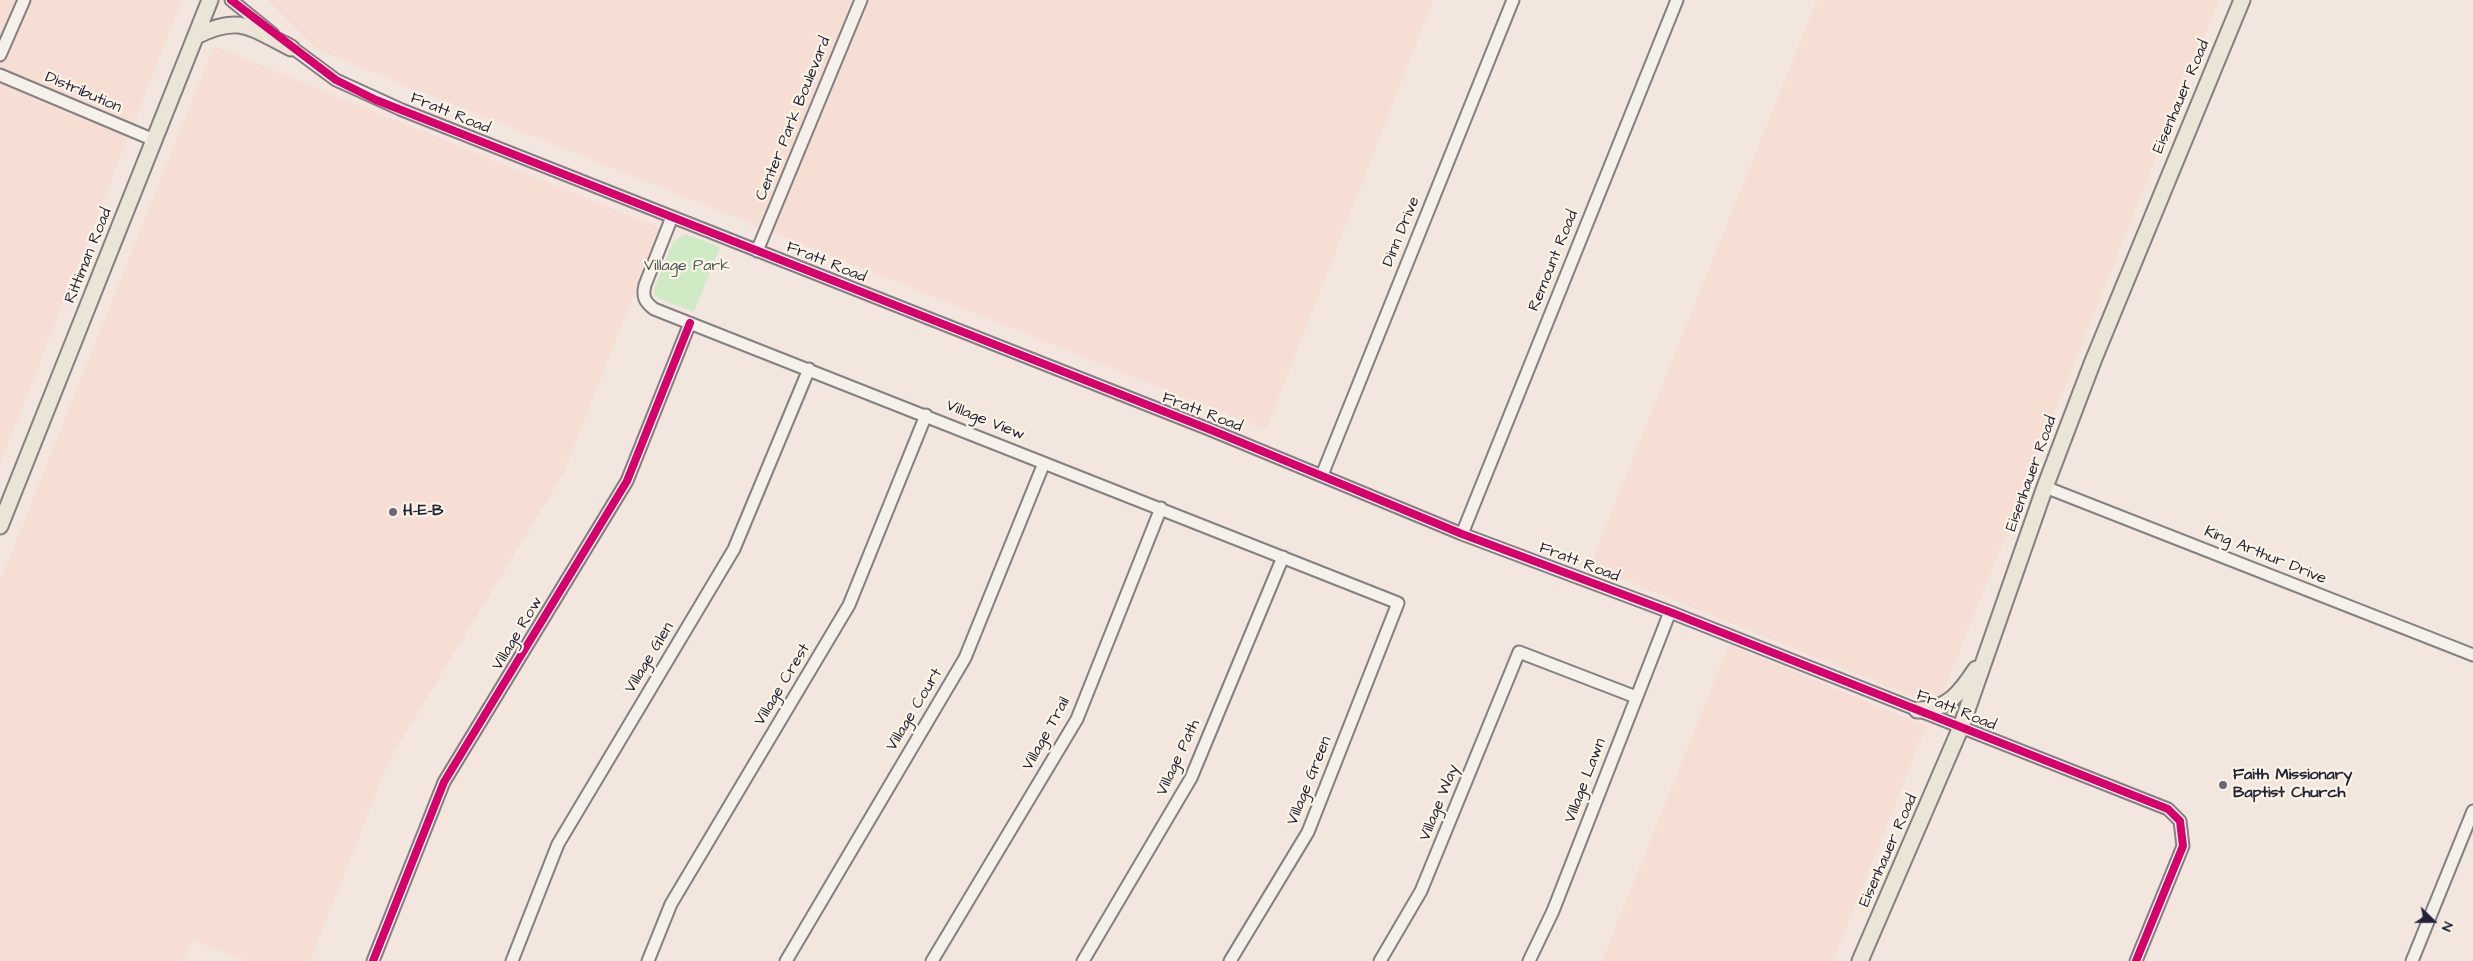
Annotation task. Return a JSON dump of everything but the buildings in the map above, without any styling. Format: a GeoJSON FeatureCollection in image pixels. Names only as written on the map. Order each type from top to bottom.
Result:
{"type":"FeatureCollection","features":[{"type":"Feature","properties":{"kind":"main road","name":"Rittiman Road"},"geometry":{"type":"LineString","coordinates":[[0,526],[210,0]]}},
{"type":"Feature","properties":{"kind":"main road","name":"Eisenhauer Road"},"geometry":{"type":"LineString","coordinates":[[1860,961],[1961,727],[2045,487],[2093,361],[2242,0]]}},
{"type":"Feature","properties":{"kind":"main road"},"geometry":{"type":"LineString","coordinates":[[196,36],[212,28],[235,23],[250,27],[292,48]]}},
{"type":"Feature","properties":{"kind":"main road"},"geometry":{"type":"LineString","coordinates":[[1917,710],[1936,709],[1955,698],[1967,683],[1993,639]]}},
{"type":"Feature","properties":{"kind":"street"},"geometry":{"type":"LineString","coordinates":[[0,55],[24,0]]}},
{"type":"Feature","properties":{"kind":"street","name":"Fratt Road"},"geometry":{"type":"LineString","coordinates":[[231,0],[336,80],[376,100],[1322,475],[1462,534],[1670,612],[2168,809],[2180,821],[2183,846],[2136,961]]}},
{"type":"Feature","properties":{"kind":"street","name":"Center Park Boulevard"},"geometry":{"type":"LineString","coordinates":[[757,251],[861,0]]}},
{"type":"Feature","properties":{"kind":"street","name":"Dinn Drive"},"geometry":{"type":"LineString","coordinates":[[1322,475],[1513,0]]}},
{"type":"Feature","properties":{"kind":"street","name":"Remount Road"},"geometry":{"type":"LineString","coordinates":[[1462,534],[1676,0]]}},
{"type":"Feature","properties":{"kind":"street","name":"Distribution"},"geometry":{"type":"LineString","coordinates":[[0,75],[154,140]]}},
{"type":"Feature","properties":{"kind":"street","name":"Village View"},"geometry":{"type":"LineString","coordinates":[[672,217],[645,286],[643,296],[646,303],[654,309],[1398,603]]}},
{"type":"Feature","properties":{"kind":"street","name":"Village Row"},"geometry":{"type":"LineString","coordinates":[[373,961],[444,782],[626,481],[690,323]]}},
{"type":"Feature","properties":{"kind":"street","name":"Village Glen"},"geometry":{"type":"LineString","coordinates":[[512,961],[558,844],[734,549],[809,369]]}},
{"type":"Feature","properties":{"kind":"street","name":"Village Crest"},"geometry":{"type":"LineString","coordinates":[[648,961],[672,904],[849,605],[926,415]]}},
{"type":"Feature","properties":{"kind":"street","name":"Village Court"},"geometry":{"type":"LineString","coordinates":[[786,961],[965,658],[1044,463]]}},
{"type":"Feature","properties":{"kind":"street","name":"King Arthur Drive"},"geometry":{"type":"LineString","coordinates":[[2045,487],[2473,655]]}},
{"type":"Feature","properties":{"kind":"street","name":"Village Trail"},"geometry":{"type":"LineString","coordinates":[[932,961],[1077,719],[1161,508]]}},
{"type":"Feature","properties":{"kind":"street","name":"Village Path"},"geometry":{"type":"LineString","coordinates":[[1083,961],[1191,778],[1283,557]]}},
{"type":"Feature","properties":{"kind":"street","name":"Village Green"},"geometry":{"type":"LineString","coordinates":[[1230,961],[1308,832],[1398,603]]}},
{"type":"Feature","properties":{"kind":"street","name":"Village Lawn"},"geometry":{"type":"LineString","coordinates":[[1529,961],[1553,911],[1670,612]]}},
{"type":"Feature","properties":{"kind":"street","name":"Village Way"},"geometry":{"type":"LineString","coordinates":[[1380,961],[1421,891],[1519,652],[1636,697]]}},
{"type":"Feature","properties":{"kind":"street"},"geometry":{"type":"LineString","coordinates":[[2412,961],[2473,811]]}},
{"type":"Feature","properties":{"kind":"shaded area"},"geometry":{"type":"Polygon","coordinates":[[[0,0],[182,0],[0,464],[0,0]]]}},
{"type":"Feature","properties":{"kind":"shaded area"},"geometry":{"type":"Polygon","coordinates":[[[268,0],[1433,0],[1266,430],[318,50],[268,0]]]}},
{"type":"Feature","properties":{"kind":"shaded area"},"geometry":{"type":"Polygon","coordinates":[[[1817,0],[2219,0],[1942,695],[1931,701],[1921,700],[1590,566],[1817,0]]]}},
{"type":"Feature","properties":{"kind":"shaded area"},"geometry":{"type":"Polygon","coordinates":[[[214,46],[660,228],[563,474],[389,760],[310,961],[245,961],[192,940],[183,961],[0,961],[0,582],[214,46]]]}},
{"type":"Feature","properties":{"kind":"shaded area"},"geometry":{"type":"Polygon","coordinates":[[[1729,645],[1926,726],[1833,961],[1602,961],[1729,645]]]}},
{"type":"Feature","properties":{"kind":"green space","name":"Village Park"},"geometry":{"type":"Polygon","coordinates":[[[685,234],[720,247],[694,312],[658,298],[654,294],[673,242],[685,234]]]}},
{"type":"Feature","properties":{"kind":"cycle path"},"geometry":{"type":"LineString","coordinates":[[231,0],[336,80],[376,100],[1211,430],[1462,534],[1670,612],[2168,809],[2180,821],[2183,846],[2136,961]]}},
{"type":"Feature","properties":{"kind":"cycle path"},"geometry":{"type":"LineString","coordinates":[[373,961],[444,782],[627,481],[690,323]]}},
{"type":"Feature","properties":{"kind":"place","name":"H-E-B"},"geometry":{"type":"Point","coordinates":[393,512]}},
{"type":"Feature","properties":{"kind":"place","name":"Faith Missionary Baptist Church"},"geometry":{"type":"Point","coordinates":[2223,785]}}]}
